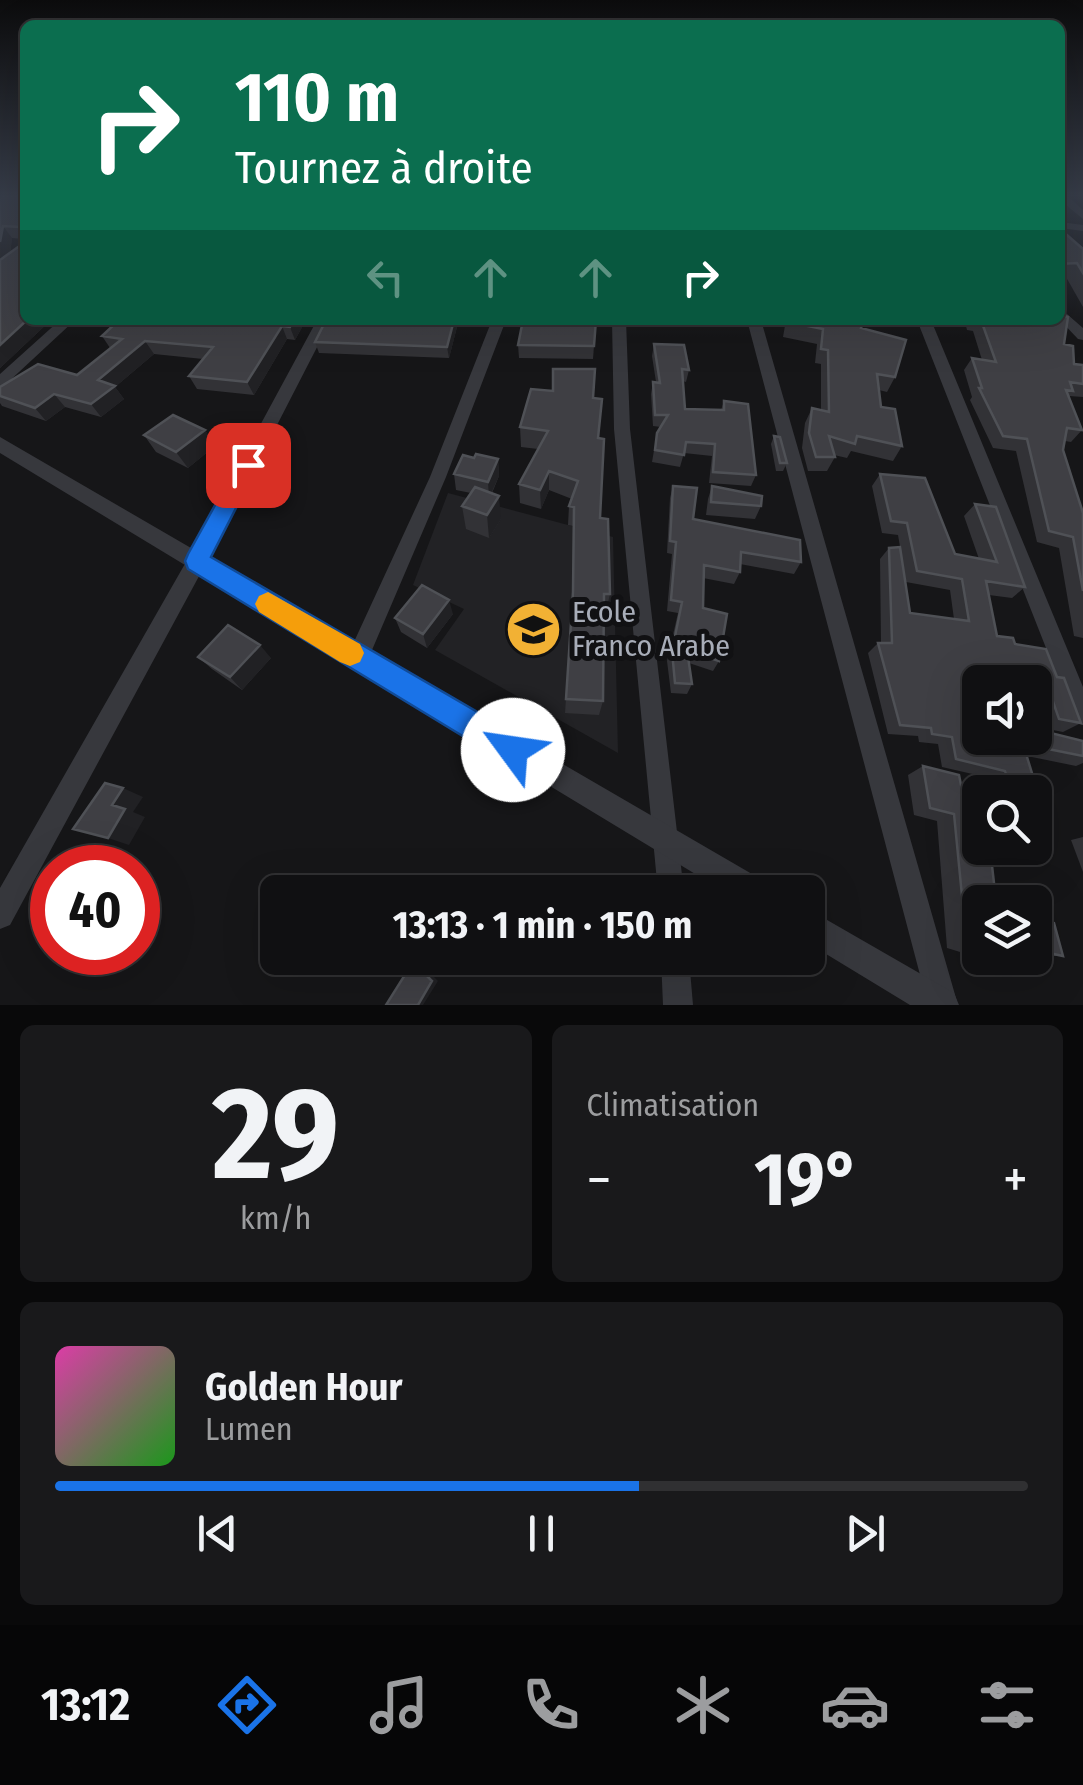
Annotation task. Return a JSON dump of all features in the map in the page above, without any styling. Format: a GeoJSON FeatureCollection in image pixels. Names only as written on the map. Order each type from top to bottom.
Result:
{"type":"FeatureCollection","features":[{"type":"Feature","properties":{"kind":"street"},"geometry":{"type":"LineString","coordinates":[[1065,317],[1083,336]]}},
{"type":"Feature","properties":{"kind":"street"},"geometry":{"type":"LineString","coordinates":[[0,382],[63,325]]}},
{"type":"Feature","properties":{"kind":"street"},"geometry":{"type":"LineString","coordinates":[[0,915],[197,561],[321,325]]}},
{"type":"Feature","properties":{"kind":"street"},"geometry":{"type":"LineString","coordinates":[[358,658],[438,477],[497,325]]}},
{"type":"Feature","properties":{"kind":"street"},"geometry":{"type":"LineString","coordinates":[[619,325],[622,429],[670,875]]}},
{"type":"Feature","properties":{"kind":"street"},"geometry":{"type":"LineString","coordinates":[[755,325],[942,1005]]}},
{"type":"Feature","properties":{"kind":"street"},"geometry":{"type":"LineString","coordinates":[[926,325],[1083,714]]}},
{"type":"Feature","properties":{"kind":"street"},"geometry":{"type":"LineString","coordinates":[[0,444],[724,875]]}},
{"type":"Feature","properties":{"kind":"street"},"geometry":{"type":"LineString","coordinates":[[825,935],[942,1005]]}},
{"type":"Feature","properties":{"kind":"street"},"geometry":{"type":"LineString","coordinates":[[676,975],[678,1005]]}},
{"type":"Feature","properties":{"kind":"shaded area","name":"Ecole Franco Arabe"},"geometry":{"type":"Polygon","coordinates":[[[448,493],[613,537],[618,753],[435,650],[464,609],[413,585],[448,493]]]}},
{"type":"Feature","properties":{"kind":"building"},"geometry":{"type":"Polygon","coordinates":[[[1065,243],[1076,243],[1083,249],[1083,273],[1077,263],[1065,264],[1065,243]]]}},
{"type":"Feature","properties":{"kind":"building"},"geometry":{"type":"Polygon","coordinates":[[[20,247],[22,325],[0,345],[0,260],[20,247]]]}},
{"type":"Feature","properties":{"kind":"building"},"geometry":{"type":"Polygon","coordinates":[[[1065,316],[1068,317],[1064,344],[1073,346],[1074,364],[1083,365],[1083,384],[1070,382],[1073,391],[1066,390],[1082,430],[1067,428],[1063,450],[1083,513],[1083,591],[1073,537],[1049,531],[1027,439],[1003,436],[979,388],[972,358],[996,362],[983,325],[1065,325],[1065,316]]]}},
{"type":"Feature","properties":{"kind":"building"},"geometry":{"type":"Polygon","coordinates":[[[114,325],[291,325],[282,326],[247,382],[189,376],[213,347],[145,341],[98,380],[115,386],[91,404],[54,394],[35,408],[0,396],[0,387],[38,364],[77,375],[122,339],[102,336],[114,325]]]}},
{"type":"Feature","properties":{"kind":"building"},"geometry":{"type":"Polygon","coordinates":[[[324,325],[453,325],[447,347],[315,342],[324,325]]]}},
{"type":"Feature","properties":{"kind":"building"},"geometry":{"type":"Polygon","coordinates":[[[522,325],[596,325],[594,346],[518,345],[522,325]]]}},
{"type":"Feature","properties":{"kind":"building"},"geometry":{"type":"Polygon","coordinates":[[[803,325],[862,325],[861,328],[906,340],[895,377],[877,374],[881,407],[895,409],[902,446],[857,436],[855,444],[829,436],[835,457],[816,457],[809,433],[812,408],[829,412],[828,350],[821,349],[823,329],[803,325]]]}},
{"type":"Feature","properties":{"kind":"building"},"geometry":{"type":"Polygon","coordinates":[[[654,344],[684,345],[689,370],[682,369],[685,409],[724,410],[724,401],[748,404],[756,475],[713,472],[715,444],[686,442],[684,455],[655,450],[657,433],[668,415],[655,415],[653,382],[660,383],[654,344]]]}},
{"type":"Feature","properties":{"kind":"building"},"geometry":{"type":"Polygon","coordinates":[[[553,369],[595,369],[593,398],[602,399],[598,438],[604,439],[600,518],[608,519],[610,594],[604,594],[603,701],[566,699],[573,592],[574,507],[569,506],[578,481],[549,471],[540,490],[519,484],[548,431],[520,427],[531,389],[553,391],[553,369]]]}},
{"type":"Feature","properties":{"kind":"building"},"geometry":{"type":"Polygon","coordinates":[[[173,415],[205,430],[176,452],[144,435],[173,415]]]}},
{"type":"Feature","properties":{"kind":"building"},"geometry":{"type":"Polygon","coordinates":[[[774,436],[780,437],[787,463],[780,463],[774,436]]]}},
{"type":"Feature","properties":{"kind":"building"},"geometry":{"type":"Polygon","coordinates":[[[476,454],[498,459],[488,482],[454,474],[463,455],[474,458],[476,454]]]}},
{"type":"Feature","properties":{"kind":"building"},"geometry":{"type":"Polygon","coordinates":[[[880,474],[925,478],[955,554],[997,562],[975,504],[996,507],[1025,587],[986,581],[997,636],[1013,638],[1015,644],[1046,649],[1057,677],[1064,678],[1081,723],[1059,719],[1052,699],[1052,665],[962,665],[962,755],[1026,755],[1033,775],[1006,775],[1005,771],[956,759],[952,737],[932,734],[931,728],[900,725],[878,643],[892,643],[889,548],[900,547],[910,613],[969,621],[962,579],[917,571],[907,523],[891,521],[880,474]]]}},
{"type":"Feature","properties":{"kind":"building"},"geometry":{"type":"Polygon","coordinates":[[[673,486],[697,488],[693,519],[800,540],[801,562],[741,552],[740,572],[704,565],[703,608],[727,614],[719,661],[687,650],[692,684],[675,683],[672,651],[682,602],[671,600],[676,542],[670,541],[673,486]]]}},
{"type":"Feature","properties":{"kind":"building"},"geometry":{"type":"Polygon","coordinates":[[[712,486],[762,496],[761,506],[711,502],[712,486]]]}},
{"type":"Feature","properties":{"kind":"building"},"geometry":{"type":"Polygon","coordinates":[[[475,487],[499,496],[487,515],[462,506],[475,487]]]}},
{"type":"Feature","properties":{"kind":"building"},"geometry":{"type":"Polygon","coordinates":[[[422,585],[449,600],[423,634],[395,618],[422,585]]]}},
{"type":"Feature","properties":{"kind":"building"},"geometry":{"type":"Polygon","coordinates":[[[228,625],[260,645],[230,677],[198,657],[228,625]]]}},
{"type":"Feature","properties":{"kind":"building"},"geometry":{"type":"Polygon","coordinates":[[[1052,733],[1083,741],[1083,756],[1052,750],[1052,733]]]}},
{"type":"Feature","properties":{"kind":"building"},"geometry":{"type":"Polygon","coordinates":[[[923,766],[959,775],[962,865],[992,865],[994,885],[962,885],[962,896],[954,814],[930,808],[923,766]]]}},
{"type":"Feature","properties":{"kind":"building"},"geometry":{"type":"Polygon","coordinates":[[[105,783],[123,788],[112,805],[125,809],[108,838],[73,829],[105,783]]]}},
{"type":"Feature","properties":{"kind":"building"},"geometry":{"type":"Polygon","coordinates":[[[1052,923],[1054,923],[1063,956],[1052,954],[1052,923]]]}},
{"type":"Feature","properties":{"kind":"building"},"geometry":{"type":"Polygon","coordinates":[[[405,975],[426,975],[432,981],[418,1005],[386,1005],[405,975]]]}},
{"type":"Feature","properties":{"kind":"slow traffic"},"geometry":{"type":"LineString","coordinates":[[268,604],[350,653]]}},
{"type":"Feature","properties":{"kind":"place","name":"Ecole Franco Arabe"},"geometry":{"type":"Point","coordinates":[533,629]}},
{"type":"Feature","properties":{"kind":"route"},"geometry":{"type":"LineString","coordinates":[[248,465],[197,561],[513,750]]}}]}
